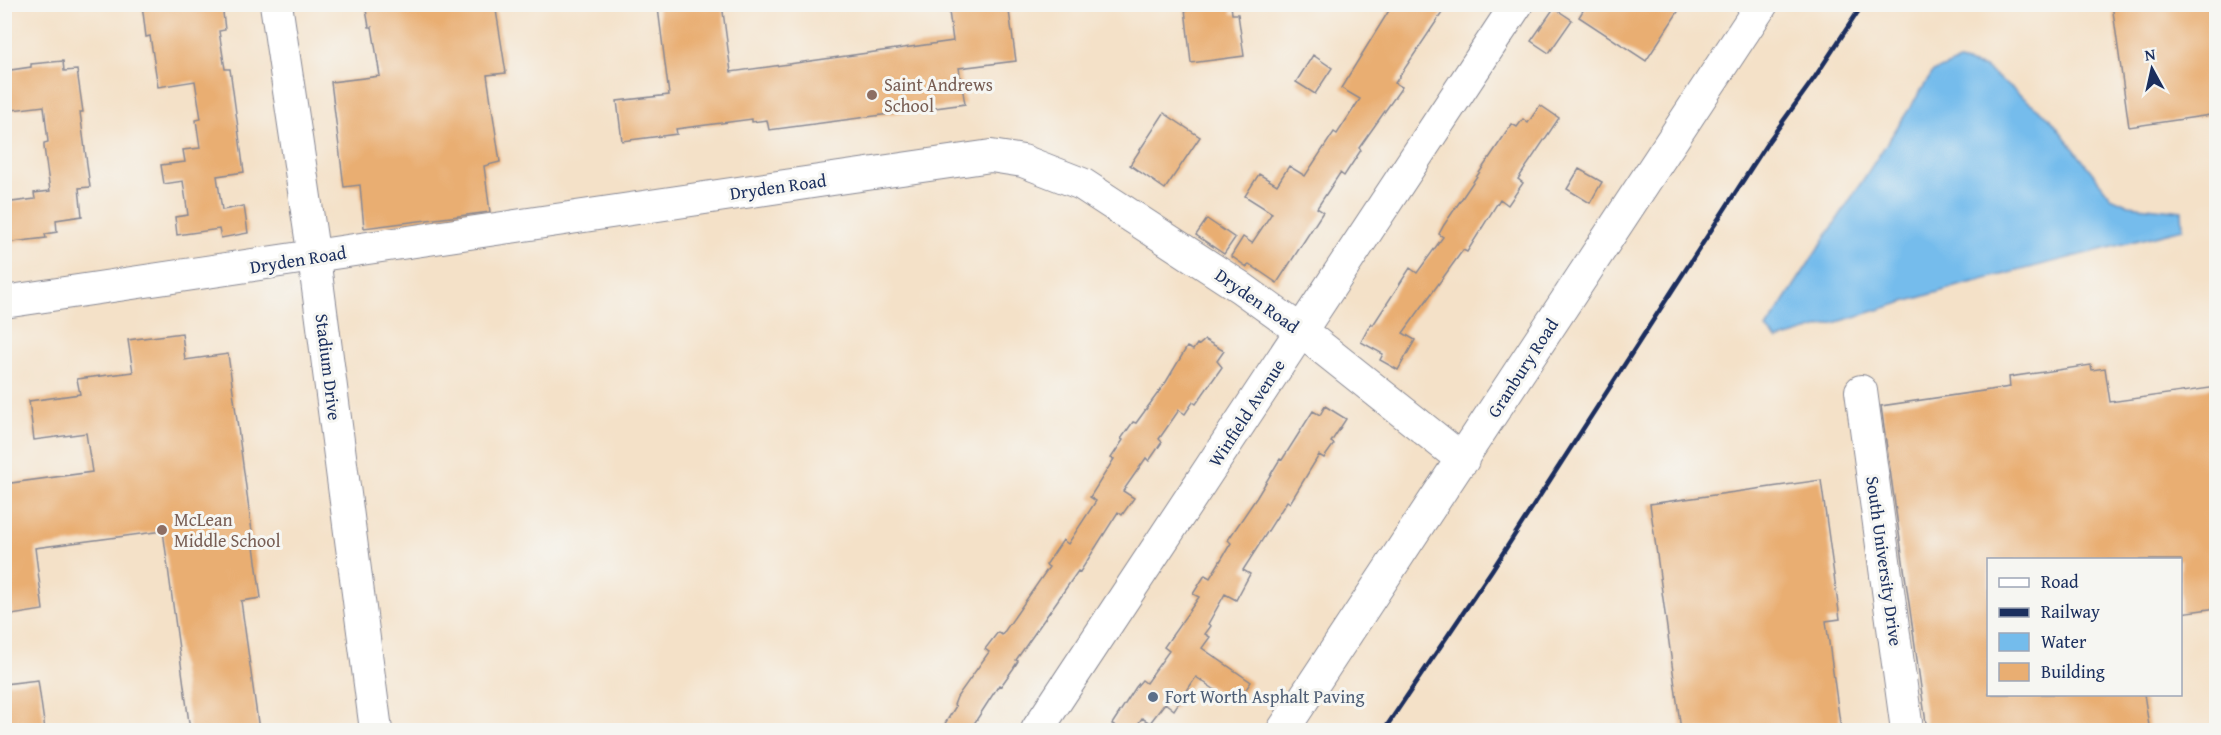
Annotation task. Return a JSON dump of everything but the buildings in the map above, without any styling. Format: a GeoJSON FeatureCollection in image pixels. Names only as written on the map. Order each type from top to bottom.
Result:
{"type":"FeatureCollection","features":[{"type":"Feature","properties":{"kind":"street","name":"Stadium Drive"},"geometry":{"type":"LineString","coordinates":[[276,4],[314,258],[376,730]]}},
{"type":"Feature","properties":{"kind":"street","name":"Winfield Avenue"},"geometry":{"type":"LineString","coordinates":[[1037,730],[1517,4]]}},
{"type":"Feature","properties":{"kind":"street","name":"Granbury Road"},"geometry":{"type":"LineString","coordinates":[[1283,730],[1762,4]]}},
{"type":"Feature","properties":{"kind":"street","name":"Dryden Road"},"geometry":{"type":"LineString","coordinates":[[4,302],[992,156],[1023,161],[1082,184],[1240,287],[1301,331],[1463,460]]}},
{"type":"Feature","properties":{"kind":"street","name":"South University Drive"},"geometry":{"type":"LineString","coordinates":[[1861,391],[1907,730]]}},
{"type":"Feature","properties":{"kind":"water"},"geometry":{"type":"Polygon","coordinates":[[[1959,61],[1985,68],[2050,118],[2111,197],[2129,205],[2182,211],[2183,229],[1962,285],[1777,340],[1766,329],[1933,72],[1959,61]]]}},
{"type":"Feature","properties":{"kind":"railway"},"geometry":{"type":"LineString","coordinates":[[1384,730],[1492,570],[1768,142],[1815,77],[1863,4]]}},
{"type":"Feature","properties":{"kind":"place","name":"Saint Andrews School"},"geometry":{"type":"Point","coordinates":[872,95]}},
{"type":"Feature","properties":{"kind":"place","name":"McLean Middle School"},"geometry":{"type":"Point","coordinates":[162,530]}},
{"type":"Feature","properties":{"kind":"place","name":"Fort Worth Asphalt Paving"},"geometry":{"type":"Point","coordinates":[1153,697]}}]}
